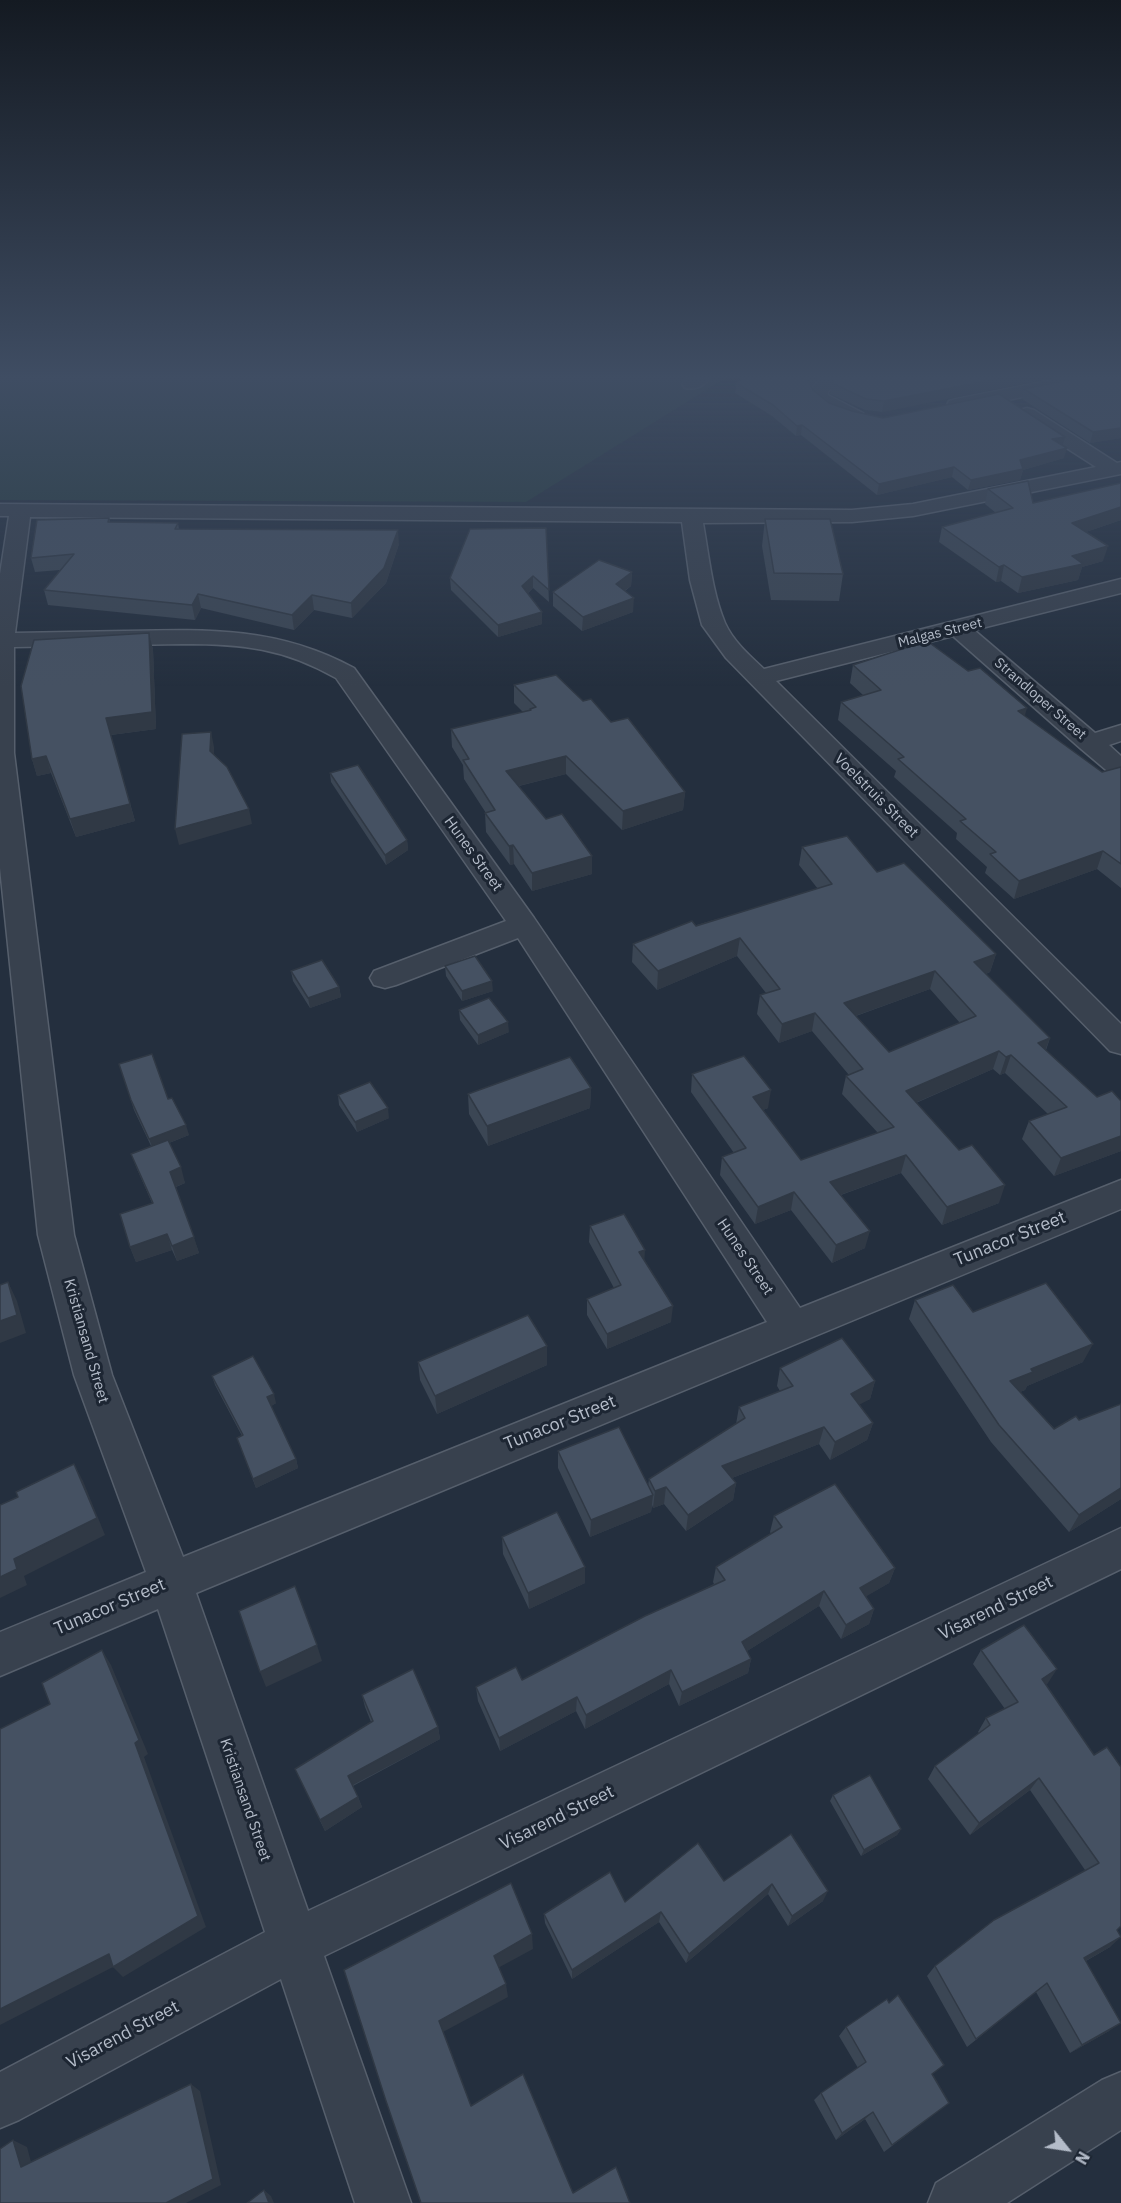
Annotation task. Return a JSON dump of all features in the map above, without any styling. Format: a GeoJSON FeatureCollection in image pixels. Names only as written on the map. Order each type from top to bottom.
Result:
{"type":"FeatureCollection","features":[{"type":"Feature","properties":{"kind":"street"},"geometry":{"type":"LineString","coordinates":[[10,510],[852,516],[914,510],[1054,482]]}},
{"type":"Feature","properties":{"kind":"street","name":"Kristiansand Street"},"geometry":{"type":"LineString","coordinates":[[10,510],[2,640],[0,753],[56,1235],[93,1375],[171,1582],[383,2203]]}},
{"type":"Feature","properties":{"kind":"street","name":"Voelstruis Street"},"geometry":{"type":"LineString","coordinates":[[692,516],[701,580],[714,625],[734,653],[1121,1043]]}},
{"type":"Feature","properties":{"kind":"street","name":"Malgas Street"},"geometry":{"type":"LineString","coordinates":[[759,678],[1121,586]]}},
{"type":"Feature","properties":{"kind":"street","name":"Strandloper Street"},"geometry":{"type":"LineString","coordinates":[[959,628],[1121,769]]}},
{"type":"Feature","properties":{"kind":"street","name":"Hunes Street"},"geometry":{"type":"LineString","coordinates":[[2,640],[224,638],[261,640],[323,658],[345,673],[524,925],[792,1328]]}},
{"type":"Feature","properties":{"kind":"street"},"geometry":{"type":"LineString","coordinates":[[1089,742],[1121,733]]}},
{"type":"Feature","properties":{"kind":"street"},"geometry":{"type":"LineString","coordinates":[[385,978],[524,925]]}},
{"type":"Feature","properties":{"kind":"street","name":"Tunacor Street"},"geometry":{"type":"LineString","coordinates":[[0,1654],[1121,1194]]}},
{"type":"Feature","properties":{"kind":"street","name":"Visarend Street"},"geometry":{"type":"LineString","coordinates":[[0,2101],[294,1944],[1121,1548]]}},
{"type":"Feature","properties":{"kind":"street"},"geometry":{"type":"LineString","coordinates":[[956,2203],[1121,2099]]}},
{"type":"Feature","properties":{"kind":"green space"},"geometry":{"type":"Polygon","coordinates":[[[0,482],[559,482],[526,502],[0,500],[0,482]]]}},
{"type":"Feature","properties":{"kind":"building"},"geometry":{"type":"Polygon","coordinates":[[[1028,482],[1033,503],[1121,483],[1121,507],[1072,523],[1108,546],[1072,556],[1083,564],[1022,577],[1004,565],[999,567],[942,527],[1013,508],[988,489],[1028,482]]]}},
{"type":"Feature","properties":{"kind":"building"},"geometry":{"type":"Polygon","coordinates":[[[109,518],[108,522],[178,523],[175,529],[398,530],[384,568],[351,603],[312,595],[292,615],[198,594],[192,605],[44,590],[74,554],[31,558],[37,520],[109,518]]]}},
{"type":"Feature","properties":{"kind":"building"},"geometry":{"type":"Polygon","coordinates":[[[765,519],[830,519],[843,574],[774,573],[765,519]]]}},
{"type":"Feature","properties":{"kind":"building"},"geometry":{"type":"Polygon","coordinates":[[[546,528],[549,590],[533,576],[522,586],[542,612],[498,625],[450,578],[470,529],[546,528]]]}},
{"type":"Feature","properties":{"kind":"building"},"geometry":{"type":"Polygon","coordinates":[[[599,560],[632,572],[616,584],[634,598],[583,617],[553,592],[599,560]]]}},
{"type":"Feature","properties":{"kind":"building"},"geometry":{"type":"Polygon","coordinates":[[[149,633],[152,712],[106,718],[130,804],[70,819],[46,756],[32,759],[21,686],[34,640],[149,633]]]}},
{"type":"Feature","properties":{"kind":"building"},"geometry":{"type":"Polygon","coordinates":[[[927,641],[968,671],[980,668],[1027,708],[1018,711],[1102,772],[1121,767],[1121,864],[1103,851],[1019,881],[990,854],[996,852],[960,821],[966,819],[898,759],[904,757],[841,702],[881,690],[853,665],[927,641]]]}},
{"type":"Feature","properties":{"kind":"building"},"geometry":{"type":"Polygon","coordinates":[[[556,675],[583,701],[591,699],[611,722],[628,718],[685,792],[623,811],[566,756],[506,771],[546,819],[562,814],[592,856],[532,873],[513,845],[509,846],[485,813],[495,810],[463,760],[469,759],[451,729],[531,710],[536,707],[514,685],[556,675]]]}},
{"type":"Feature","properties":{"kind":"building"},"geometry":{"type":"Polygon","coordinates":[[[211,732],[210,751],[227,767],[249,809],[175,829],[182,734],[211,732]]]}},
{"type":"Feature","properties":{"kind":"building"},"geometry":{"type":"Polygon","coordinates":[[[358,765],[407,840],[385,855],[330,773],[358,765]]]}},
{"type":"Feature","properties":{"kind":"building"},"geometry":{"type":"Polygon","coordinates":[[[847,836],[877,872],[904,863],[996,954],[974,962],[1050,1038],[1038,1043],[1097,1097],[1112,1091],[1121,1101],[1121,1136],[1061,1158],[1029,1121],[1067,1107],[1011,1055],[1006,1057],[999,1051],[906,1091],[959,1150],[972,1145],[1005,1185],[947,1207],[906,1155],[830,1182],[870,1231],[836,1245],[794,1192],[758,1207],[722,1157],[746,1148],[692,1074],[744,1056],[771,1090],[753,1097],[801,1160],[894,1127],[846,1076],[863,1069],[815,1013],[782,1024],[760,995],[780,989],[740,938],[658,971],[633,944],[692,921],[696,926],[832,884],[802,847],[847,836]],[[935,971],[844,1003],[889,1052],[976,1016],[935,971]]]}},
{"type":"Feature","properties":{"kind":"building"},"geometry":{"type":"Polygon","coordinates":[[[475,956],[492,981],[462,991],[445,966],[475,956]]]}},
{"type":"Feature","properties":{"kind":"building"},"geometry":{"type":"Polygon","coordinates":[[[322,960],[339,987],[308,998],[291,971],[322,960]]]}},
{"type":"Feature","properties":{"kind":"building"},"geometry":{"type":"Polygon","coordinates":[[[489,998],[508,1022],[478,1035],[459,1010],[489,998]]]}},
{"type":"Feature","properties":{"kind":"building"},"geometry":{"type":"Polygon","coordinates":[[[152,1054],[168,1099],[172,1098],[186,1125],[149,1139],[131,1100],[119,1064],[152,1054]]]}},
{"type":"Feature","properties":{"kind":"building"},"geometry":{"type":"Polygon","coordinates":[[[570,1057],[591,1088],[487,1126],[468,1094],[570,1057]]]}},
{"type":"Feature","properties":{"kind":"building"},"geometry":{"type":"Polygon","coordinates":[[[370,1082],[388,1108],[355,1122],[338,1095],[370,1082]]]}},
{"type":"Feature","properties":{"kind":"building"},"geometry":{"type":"Polygon","coordinates":[[[168,1140],[181,1167],[170,1172],[194,1237],[172,1246],[167,1234],[130,1247],[120,1214],[153,1203],[131,1154],[168,1140]]]}},
{"type":"Feature","properties":{"kind":"building"},"geometry":{"type":"Polygon","coordinates":[[[624,1214],[645,1250],[639,1252],[673,1306],[607,1334],[587,1299],[621,1285],[590,1226],[624,1214]]]}},
{"type":"Feature","properties":{"kind":"building"},"geometry":{"type":"Polygon","coordinates":[[[8,1282],[17,1315],[0,1321],[0,1285],[8,1282]]]}},
{"type":"Feature","properties":{"kind":"building"},"geometry":{"type":"Polygon","coordinates":[[[1046,1283],[1093,1344],[1031,1369],[1033,1372],[1010,1381],[1054,1429],[1076,1416],[1079,1420],[1121,1404],[1121,1488],[1079,1515],[999,1425],[915,1300],[953,1285],[973,1312],[1046,1283]]]}},
{"type":"Feature","properties":{"kind":"building"},"geometry":{"type":"Polygon","coordinates":[[[528,1315],[547,1346],[435,1396],[418,1362],[528,1315]]]}},
{"type":"Feature","properties":{"kind":"building"},"geometry":{"type":"Polygon","coordinates":[[[842,1338],[875,1381],[851,1394],[873,1423],[835,1442],[824,1427],[722,1466],[736,1483],[688,1515],[666,1487],[655,1491],[649,1479],[745,1418],[739,1407],[793,1386],[780,1368],[842,1338]]]}},
{"type":"Feature","properties":{"kind":"building"},"geometry":{"type":"Polygon","coordinates":[[[253,1356],[274,1394],[267,1397],[296,1459],[253,1479],[237,1438],[243,1435],[212,1376],[253,1356]]]}},
{"type":"Feature","properties":{"kind":"building"},"geometry":{"type":"Polygon","coordinates":[[[619,1427],[653,1495],[591,1520],[558,1451],[619,1427]]]}},
{"type":"Feature","properties":{"kind":"building"},"geometry":{"type":"Polygon","coordinates":[[[74,1464],[97,1518],[14,1559],[17,1569],[0,1577],[0,1505],[18,1497],[16,1492],[74,1464]]]}},
{"type":"Feature","properties":{"kind":"building"},"geometry":{"type":"Polygon","coordinates":[[[835,1484],[895,1568],[860,1588],[874,1609],[846,1625],[824,1591],[742,1642],[751,1659],[682,1692],[671,1670],[586,1715],[577,1697],[499,1738],[476,1687],[516,1667],[522,1680],[645,1616],[725,1580],[716,1567],[782,1527],[774,1516],[835,1484]]]}},
{"type":"Feature","properties":{"kind":"building"},"geometry":{"type":"Polygon","coordinates":[[[557,1512],[585,1567],[528,1593],[502,1537],[557,1512]]]}},
{"type":"Feature","properties":{"kind":"building"},"geometry":{"type":"Polygon","coordinates":[[[295,1586],[317,1645],[260,1672],[239,1611],[295,1586]]]}},
{"type":"Feature","properties":{"kind":"building"},"geometry":{"type":"Polygon","coordinates":[[[1024,1625],[1057,1669],[1042,1679],[1094,1755],[1107,1747],[1121,1767],[1121,1926],[1117,1930],[1121,1937],[1084,1958],[1121,2023],[1082,2045],[1047,1983],[976,2039],[935,1966],[994,1920],[1099,1863],[1039,1778],[979,1823],[935,1766],[990,1725],[986,1718],[1018,1702],[981,1650],[1024,1625]]]}},
{"type":"Feature","properties":{"kind":"building"},"geometry":{"type":"Polygon","coordinates":[[[102,1650],[139,1740],[135,1743],[198,1916],[113,1967],[109,1954],[0,2009],[0,1729],[50,1704],[42,1683],[102,1650]]]}},
{"type":"Feature","properties":{"kind":"building"},"geometry":{"type":"Polygon","coordinates":[[[413,1669],[438,1727],[348,1776],[358,1797],[320,1820],[295,1769],[373,1721],[362,1695],[413,1669]]]}},
{"type":"Feature","properties":{"kind":"building"},"geometry":{"type":"Polygon","coordinates":[[[870,1775],[901,1829],[864,1850],[833,1795],[870,1775]]]}},
{"type":"Feature","properties":{"kind":"building"},"geometry":{"type":"Polygon","coordinates":[[[791,1834],[828,1891],[792,1916],[772,1884],[689,1954],[661,1912],[572,1970],[544,1914],[610,1872],[625,1902],[698,1843],[724,1881],[791,1834]]]}},
{"type":"Feature","properties":{"kind":"building"},"geometry":{"type":"Polygon","coordinates":[[[511,1883],[532,1934],[494,1956],[506,1984],[439,2021],[471,2106],[523,2074],[573,2193],[616,2167],[630,2203],[421,2203],[344,1970],[511,1883]]]}},
{"type":"Feature","properties":{"kind":"building"},"geometry":{"type":"Polygon","coordinates":[[[898,1995],[944,2065],[932,2074],[949,2103],[892,2145],[873,2112],[842,2133],[821,2093],[866,2062],[846,2027],[887,1999],[889,2003],[898,1995]]]}},
{"type":"Feature","properties":{"kind":"building"},"geometry":{"type":"Polygon","coordinates":[[[191,2084],[213,2179],[166,2203],[0,2203],[0,2149],[13,2140],[21,2167],[191,2084]]]}},
{"type":"Feature","properties":{"kind":"building"},"geometry":{"type":"Polygon","coordinates":[[[264,2190],[269,2203],[247,2203],[264,2190]]]}}]}
